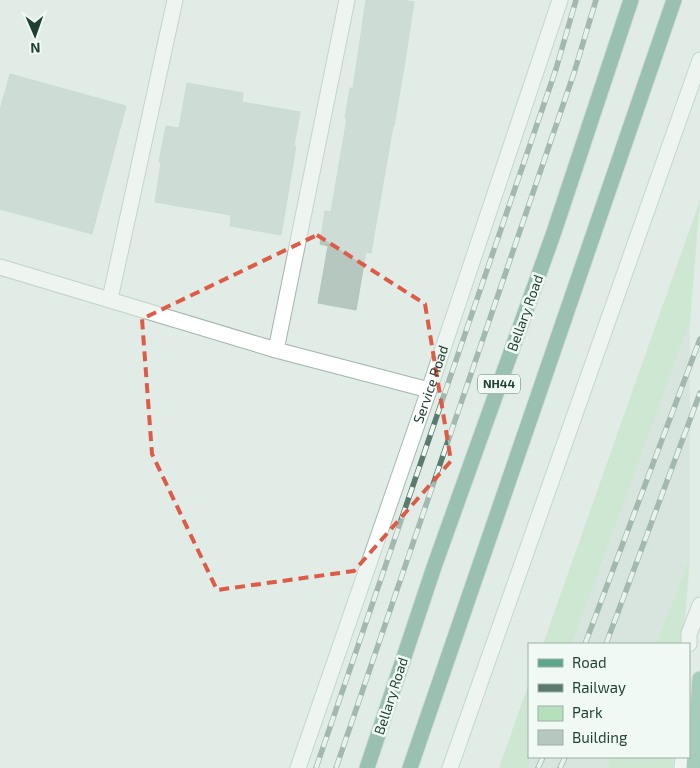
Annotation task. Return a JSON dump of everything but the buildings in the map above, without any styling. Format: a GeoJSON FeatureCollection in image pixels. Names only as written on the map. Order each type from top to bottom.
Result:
{"type":"FeatureCollection","features":[{"type":"Feature","properties":{"kind":"highway","name":"Bellary Road"},"geometry":{"type":"LineString","coordinates":[[367,768],[434,567],[554,232],[631,0]]}},
{"type":"Feature","properties":{"kind":"highway","name":"NH44"},"geometry":{"type":"LineString","coordinates":[[410,768],[674,0]]}},
{"type":"Feature","properties":{"kind":"main road"},"geometry":{"type":"LineString","coordinates":[[110,300],[175,0]]}},
{"type":"Feature","properties":{"kind":"main road"},"geometry":{"type":"LineString","coordinates":[[276,350],[347,0]]}},
{"type":"Feature","properties":{"kind":"main road","name":"Service Road"},"geometry":{"type":"LineString","coordinates":[[298,768],[429,390],[560,0]]}},
{"type":"Feature","properties":{"kind":"main road"},"geometry":{"type":"LineString","coordinates":[[450,768],[700,60]]}},
{"type":"Feature","properties":{"kind":"main road"},"geometry":{"type":"LineString","coordinates":[[0,267],[276,350],[429,390]]}},
{"type":"Feature","properties":{"kind":"main road"},"geometry":{"type":"LineString","coordinates":[[688,643],[689,634],[700,605]]}},
{"type":"Feature","properties":{"kind":"main road"},"geometry":{"type":"LineString","coordinates":[[694,768],[700,679]]}},
{"type":"Feature","properties":{"kind":"highlighted area"},"geometry":{"type":"Polygon","coordinates":[[[317,235],[425,304],[451,461],[354,571],[217,590],[152,454],[142,319],[317,235]]]}},
{"type":"Feature","properties":{"kind":"shaded area"},"geometry":{"type":"Polygon","coordinates":[[[690,321],[690,557],[656,643],[570,643],[690,321]]]}},
{"type":"Feature","properties":{"kind":"shaded area"},"geometry":{"type":"Polygon","coordinates":[[[529,758],[612,758],[608,768],[524,768],[529,758]]]}},
{"type":"Feature","properties":{"kind":"green space"},"geometry":{"type":"Polygon","coordinates":[[[700,200],[690,321],[572,643],[543,643],[700,200]]]}},
{"type":"Feature","properties":{"kind":"green space"},"geometry":{"type":"Polygon","coordinates":[[[690,557],[683,643],[656,643],[690,557]]]}},
{"type":"Feature","properties":{"kind":"green space"},"geometry":{"type":"Polygon","coordinates":[[[528,686],[528,758],[531,758],[527,768],[499,768],[528,686]]]}},
{"type":"Feature","properties":{"kind":"green space"},"geometry":{"type":"Polygon","coordinates":[[[612,758],[674,758],[673,768],[608,768],[612,758]]]}},
{"type":"Feature","properties":{"kind":"railway"},"geometry":{"type":"LineString","coordinates":[[316,768],[556,69],[576,0]]}},
{"type":"Feature","properties":{"kind":"railway"},"geometry":{"type":"LineString","coordinates":[[336,768],[574,73],[596,0]]}},
{"type":"Feature","properties":{"kind":"railway"},"geometry":{"type":"LineString","coordinates":[[585,643],[700,339]]}},
{"type":"Feature","properties":{"kind":"railway"},"geometry":{"type":"LineString","coordinates":[[606,643],[700,393]]}},
{"type":"Feature","properties":{"kind":"railway"},"geometry":{"type":"LineString","coordinates":[[538,768],[543,758]]}},
{"type":"Feature","properties":{"kind":"railway"},"geometry":{"type":"LineString","coordinates":[[560,768],[565,758]]}}]}
